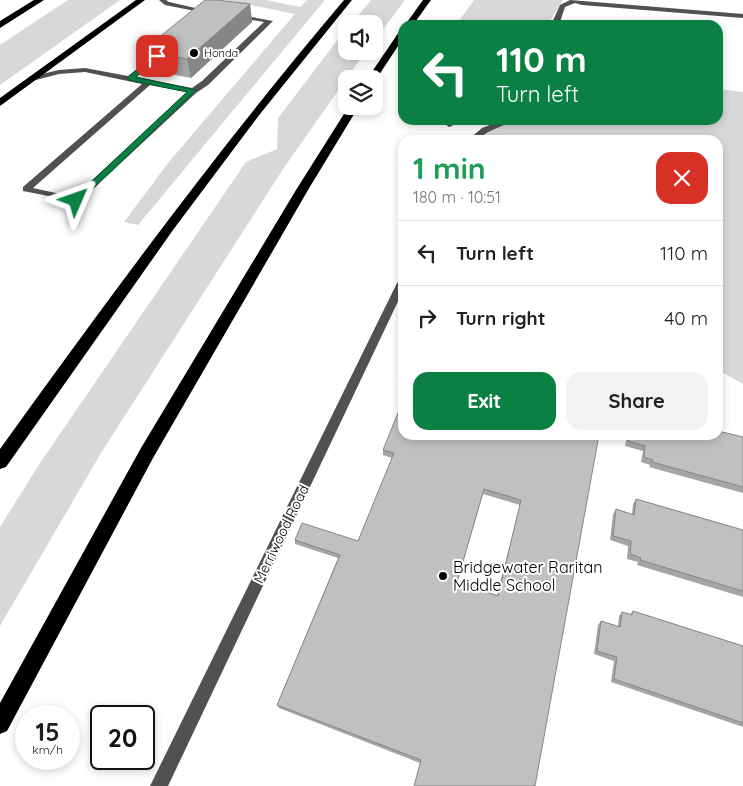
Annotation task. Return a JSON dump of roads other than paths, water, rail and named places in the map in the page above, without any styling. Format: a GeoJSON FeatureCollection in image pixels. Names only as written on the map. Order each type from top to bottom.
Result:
{"type":"FeatureCollection","features":[{"type":"Feature","properties":{"kind":"highway"},"geometry":{"type":"LineString","coordinates":[[0,25],[40,0]]}},
{"type":"Feature","properties":{"kind":"highway"},"geometry":{"type":"LineString","coordinates":[[0,103],[141,0]]}},
{"type":"Feature","properties":{"kind":"highway"},"geometry":{"type":"LineString","coordinates":[[0,462],[85,340],[206,176],[277,85],[348,0]]}},
{"type":"Feature","properties":{"kind":"highway"},"geometry":{"type":"LineString","coordinates":[[413,20],[427,0]]}},
{"type":"Feature","properties":{"kind":"highway"},"geometry":{"type":"LineString","coordinates":[[378,70],[398,40]]}},
{"type":"Feature","properties":{"kind":"highway"},"geometry":{"type":"LineString","coordinates":[[0,724],[147,453],[348,115]]}},
{"type":"Feature","properties":{"kind":"street"},"geometry":{"type":"LineString","coordinates":[[162,0],[167,4],[220,13]]}},
{"type":"Feature","properties":{"kind":"street"},"geometry":{"type":"LineString","coordinates":[[557,20],[562,6],[573,0],[743,16]]}},
{"type":"Feature","properties":{"kind":"street"},"geometry":{"type":"LineString","coordinates":[[203,18],[210,12]]}},
{"type":"Feature","properties":{"kind":"street"},"geometry":{"type":"LineString","coordinates":[[149,82],[26,189],[76,200],[193,90],[205,83],[268,21],[230,15]]}},
{"type":"Feature","properties":{"kind":"street"},"geometry":{"type":"LineString","coordinates":[[130,78],[174,42]]}},
{"type":"Feature","properties":{"kind":"street"},"geometry":{"type":"LineString","coordinates":[[32,79],[59,72],[78,70],[193,90]]}},
{"type":"Feature","properties":{"kind":"street"},"geometry":{"type":"LineString","coordinates":[[477,135],[497,125]]}},
{"type":"Feature","properties":{"kind":"street","name":"Merriwood Road"},"geometry":{"type":"LineString","coordinates":[[159,786],[398,291]]}},
{"type":"Feature","properties":{"kind":"place","name":"Honda"},"geometry":{"type":"Point","coordinates":[194,53]}},
{"type":"Feature","properties":{"kind":"place","name":"Bridgewater Raritan Middle School"},"geometry":{"type":"Point","coordinates":[443,576]}}]}
